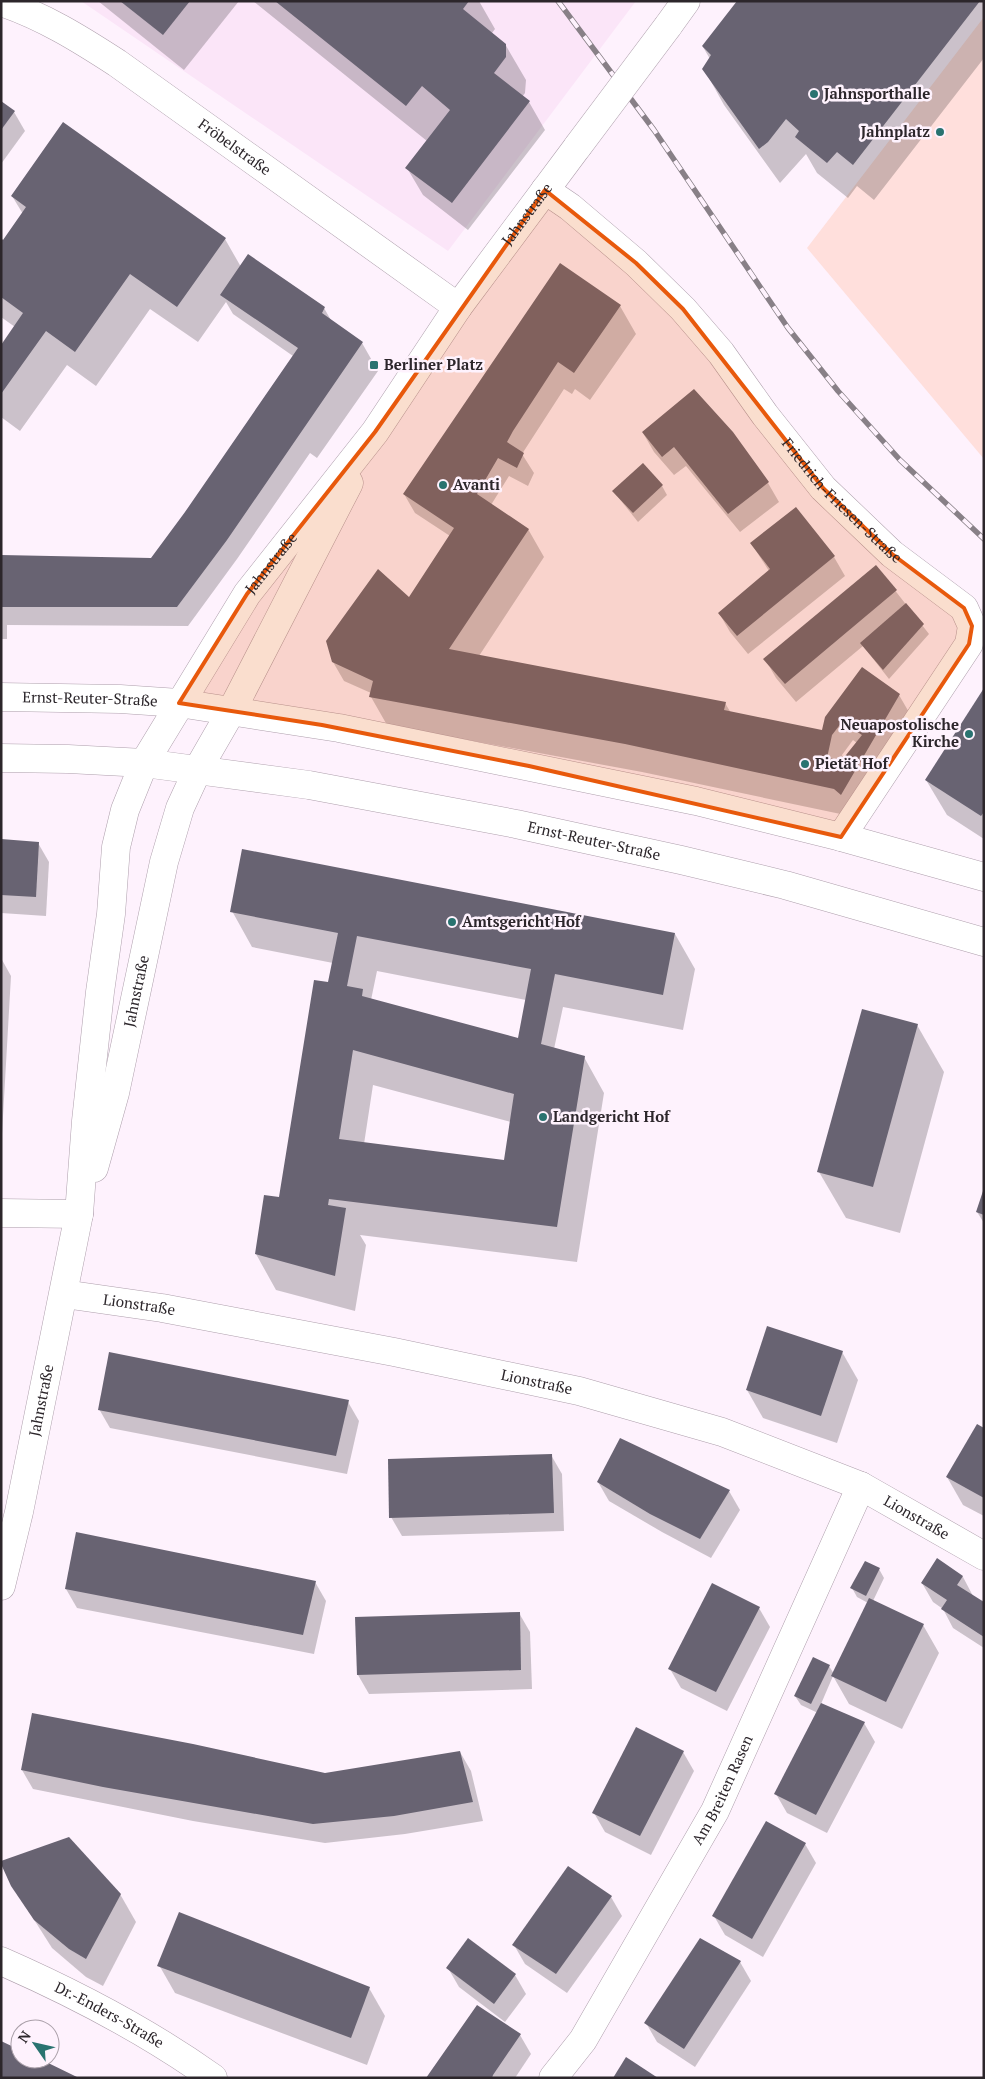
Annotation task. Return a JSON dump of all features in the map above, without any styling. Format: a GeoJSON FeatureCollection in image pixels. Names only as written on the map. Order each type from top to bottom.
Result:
{"type":"FeatureCollection","features":[{"type":"Feature","properties":{"kind":"main road","name":"Jahnstraße"},"geometry":{"type":"LineString","coordinates":[[179,703],[247,594],[375,432],[458,307],[686,1]]}},
{"type":"Feature","properties":{"kind":"main road","name":"Fröbelstraße"},"geometry":{"type":"LineString","coordinates":[[1,2],[31,14],[78,38],[117,62],[458,307]]}},
{"type":"Feature","properties":{"kind":"main road","name":"Friedrich-Friesen-Straße"},"geometry":{"type":"LineString","coordinates":[[545,190],[570,207],[636,263],[683,308],[721,353],[765,415],[824,488],[892,554],[964,608],[972,626],[969,644],[841,837]]}},
{"type":"Feature","properties":{"kind":"main road","name":"Jahnstraße"},"geometry":{"type":"LineString","coordinates":[[232,710],[375,432]]}},
{"type":"Feature","properties":{"kind":"main road","name":"Ernst-Reuter-Straße"},"geometry":{"type":"LineString","coordinates":[[1,697],[120,699],[179,703]]}},
{"type":"Feature","properties":{"kind":"main road"},"geometry":{"type":"LineString","coordinates":[[144,763],[179,703],[232,710],[339,728],[696,801],[841,837],[984,877]]}},
{"type":"Feature","properties":{"kind":"main road"},"geometry":{"type":"LineString","coordinates":[[1,758],[144,763],[198,769],[232,710]]}},
{"type":"Feature","properties":{"kind":"main road","name":"Jahnstraße"},"geometry":{"type":"LineString","coordinates":[[79,1214],[86,1121],[100,992],[111,914],[116,847],[125,810],[144,763]]}},
{"type":"Feature","properties":{"kind":"main road","name":"Jahnstraße"},"geometry":{"type":"LineString","coordinates":[[1,1586],[19,1512],[79,1214],[115,1093],[167,848],[180,808],[198,769]]}},
{"type":"Feature","properties":{"kind":"main road","name":"Ernst-Reuter-Straße"},"geometry":{"type":"LineString","coordinates":[[198,769],[309,785],[497,821],[681,860],[785,885],[984,942]]}},
{"type":"Feature","properties":{"kind":"main road"},"geometry":{"type":"LineString","coordinates":[[1,1213],[79,1214]]}},
{"type":"Feature","properties":{"kind":"main road","name":"Lionstraße"},"geometry":{"type":"LineString","coordinates":[[64,1294],[171,1310],[394,1352],[579,1391],[722,1432],[861,1486],[984,1556]]}},
{"type":"Feature","properties":{"kind":"main road","name":"Am Breiten Rasen"},"geometry":{"type":"LineString","coordinates":[[553,2078],[583,2040],[715,1811],[861,1486]]}},
{"type":"Feature","properties":{"kind":"main road","name":"Dr.-Enders-Straße"},"geometry":{"type":"LineString","coordinates":[[1,1961],[49,1982],[105,2012],[213,2078]]}},
{"type":"Feature","properties":{"kind":"highlighted area"},"geometry":{"type":"Polygon","coordinates":[[[545,190],[636,263],[683,309],[823,488],[892,554],[964,608],[972,626],[969,644],[841,837],[529,766],[322,725],[179,703],[247,594],[375,432],[545,190]]]}},
{"type":"Feature","properties":{"kind":"shaded area"},"geometry":{"type":"Polygon","coordinates":[[[81,1],[636,1],[448,251],[81,1]]]}},
{"type":"Feature","properties":{"kind":"shaded area","name":"Jahnplatz"},"geometry":{"type":"Polygon","coordinates":[[[984,17],[984,459],[807,248],[984,17]]]}},
{"type":"Feature","properties":{"kind":"building"},"geometry":{"type":"Polygon","coordinates":[[[120,1],[190,1],[163,35],[120,1]]]}},
{"type":"Feature","properties":{"kind":"building"},"geometry":{"type":"Polygon","coordinates":[[[275,1],[469,1],[463,9],[506,44],[506,57],[494,73],[530,101],[452,203],[405,168],[450,110],[422,86],[406,106],[275,1]]]}},
{"type":"Feature","properties":{"kind":"building","name":"Jahnsporthalle"},"geometry":{"type":"Polygon","coordinates":[[[737,1],[980,1],[853,165],[837,152],[827,163],[795,137],[799,131],[786,119],[768,142],[759,149],[702,69],[711,55],[702,46],[737,1]]]}},
{"type":"Feature","properties":{"kind":"building"},"geometry":{"type":"Polygon","coordinates":[[[1,101],[15,111],[1,130],[1,101]]]}},
{"type":"Feature","properties":{"kind":"building"},"geometry":{"type":"Polygon","coordinates":[[[63,122],[226,238],[177,307],[130,274],[75,352],[46,331],[1,394],[1,345],[23,313],[1,297],[1,238],[3,240],[26,207],[11,196],[63,122]]]}},
{"type":"Feature","properties":{"kind":"building"},"geometry":{"type":"Polygon","coordinates":[[[248,254],[325,307],[322,313],[363,342],[227,540],[177,607],[1,607],[1,555],[151,558],[185,512],[298,348],[220,295],[248,254]]]}},
{"type":"Feature","properties":{"kind":"building"},"geometry":{"type":"Polygon","coordinates":[[[560,263],[621,305],[574,373],[558,362],[513,431],[507,442],[524,453],[517,468],[498,458],[477,494],[529,529],[449,649],[726,702],[724,710],[822,730],[825,717],[862,667],[900,694],[841,795],[834,789],[625,744],[369,697],[373,681],[332,662],[326,641],[378,569],[409,597],[454,528],[403,494],[560,263]],[[842,722],[832,735],[827,758],[842,760],[862,735],[842,722]]]}},
{"type":"Feature","properties":{"kind":"building"},"geometry":{"type":"Polygon","coordinates":[[[694,389],[733,432],[769,482],[728,514],[674,447],[662,457],[642,432],[694,389]]]}},
{"type":"Feature","properties":{"kind":"building"},"geometry":{"type":"Polygon","coordinates":[[[643,463],[663,485],[633,513],[612,491],[643,463]]]}},
{"type":"Feature","properties":{"kind":"building"},"geometry":{"type":"Polygon","coordinates":[[[796,507],[835,556],[737,636],[718,613],[770,569],[750,543],[796,507]]]}},
{"type":"Feature","properties":{"kind":"building"},"geometry":{"type":"Polygon","coordinates":[[[876,565],[897,590],[785,684],[763,659],[876,565]]]}},
{"type":"Feature","properties":{"kind":"building"},"geometry":{"type":"Polygon","coordinates":[[[906,603],[924,624],[883,670],[860,643],[906,603]]]}},
{"type":"Feature","properties":{"kind":"building","name":"Neuapostolische Kirche"},"geometry":{"type":"Polygon","coordinates":[[[984,688],[984,812],[981,816],[925,780],[984,688]]]}},
{"type":"Feature","properties":{"kind":"building"},"geometry":{"type":"Polygon","coordinates":[[[1,839],[39,842],[36,897],[1,895],[1,839]]]}},
{"type":"Feature","properties":{"kind":"building","name":"Landgericht Hof"},"geometry":{"type":"Polygon","coordinates":[[[242,849],[675,933],[663,995],[555,974],[541,1044],[585,1056],[557,1227],[329,1199],[328,1205],[346,1208],[335,1276],[255,1254],[264,1195],[279,1197],[314,980],[328,982],[338,933],[230,912],[242,849]],[[357,936],[347,986],[363,989],[362,996],[518,1038],[531,969],[357,936]],[[353,1050],[339,1139],[504,1160],[514,1094],[353,1050]]]}},
{"type":"Feature","properties":{"kind":"building"},"geometry":{"type":"Polygon","coordinates":[[[862,1009],[918,1024],[873,1187],[817,1172],[862,1009]]]}},
{"type":"Feature","properties":{"kind":"building"},"geometry":{"type":"Polygon","coordinates":[[[984,1191],[984,1215],[976,1212],[984,1191]]]}},
{"type":"Feature","properties":{"kind":"building"},"geometry":{"type":"Polygon","coordinates":[[[767,1326],[843,1351],[821,1416],[746,1390],[767,1326]]]}},
{"type":"Feature","properties":{"kind":"building"},"geometry":{"type":"Polygon","coordinates":[[[109,1352],[349,1400],[336,1456],[98,1410],[109,1352]]]}},
{"type":"Feature","properties":{"kind":"building"},"geometry":{"type":"Polygon","coordinates":[[[977,1424],[984,1428],[984,1498],[946,1477],[977,1424]]]}},
{"type":"Feature","properties":{"kind":"building"},"geometry":{"type":"Polygon","coordinates":[[[620,1438],[730,1490],[700,1539],[650,1514],[597,1482],[620,1438]]]}},
{"type":"Feature","properties":{"kind":"building"},"geometry":{"type":"Polygon","coordinates":[[[552,1454],[554,1513],[389,1518],[388,1459],[552,1454]]]}},
{"type":"Feature","properties":{"kind":"building"},"geometry":{"type":"Polygon","coordinates":[[[76,1532],[316,1581],[303,1635],[65,1589],[76,1532]]]}},
{"type":"Feature","properties":{"kind":"building"},"geometry":{"type":"Polygon","coordinates":[[[937,1558],[963,1576],[957,1585],[984,1602],[984,1637],[941,1609],[947,1600],[921,1583],[937,1558]]]}},
{"type":"Feature","properties":{"kind":"building"},"geometry":{"type":"Polygon","coordinates":[[[865,1561],[880,1568],[866,1596],[850,1588],[865,1561]]]}},
{"type":"Feature","properties":{"kind":"building"},"geometry":{"type":"Polygon","coordinates":[[[712,1583],[760,1607],[716,1692],[668,1669],[712,1583]]]}},
{"type":"Feature","properties":{"kind":"building"},"geometry":{"type":"Polygon","coordinates":[[[869,1598],[924,1624],[886,1702],[831,1676],[869,1598]]]}},
{"type":"Feature","properties":{"kind":"building"},"geometry":{"type":"Polygon","coordinates":[[[520,1612],[521,1670],[357,1675],[355,1617],[520,1612]]]}},
{"type":"Feature","properties":{"kind":"building"},"geometry":{"type":"Polygon","coordinates":[[[813,1657],[830,1665],[811,1704],[794,1696],[813,1657]]]}},
{"type":"Feature","properties":{"kind":"building"},"geometry":{"type":"Polygon","coordinates":[[[821,1703],[865,1722],[816,1815],[774,1794],[821,1703]]]}},
{"type":"Feature","properties":{"kind":"building"},"geometry":{"type":"Polygon","coordinates":[[[32,1713],[193,1744],[325,1773],[460,1751],[473,1802],[394,1816],[313,1824],[103,1787],[21,1770],[32,1713]]]}},
{"type":"Feature","properties":{"kind":"building"},"geometry":{"type":"Polygon","coordinates":[[[636,1727],[684,1751],[640,1836],[592,1813],[636,1727]]]}},
{"type":"Feature","properties":{"kind":"building"},"geometry":{"type":"Polygon","coordinates":[[[766,1821],[806,1843],[752,1939],[712,1916],[766,1821]]]}},
{"type":"Feature","properties":{"kind":"building"},"geometry":{"type":"Polygon","coordinates":[[[69,1837],[121,1894],[86,1959],[69,1949],[34,1920],[11,1886],[1,1864],[1,1861],[69,1837]]]}},
{"type":"Feature","properties":{"kind":"building"},"geometry":{"type":"Polygon","coordinates":[[[568,1866],[612,1896],[556,1974],[512,1945],[568,1866]]]}},
{"type":"Feature","properties":{"kind":"building"},"geometry":{"type":"Polygon","coordinates":[[[179,1912],[370,1987],[351,2038],[157,1966],[179,1912]]]}},
{"type":"Feature","properties":{"kind":"building"},"geometry":{"type":"Polygon","coordinates":[[[468,1938],[516,1974],[494,2004],[446,1968],[468,1938]]]}},
{"type":"Feature","properties":{"kind":"building"},"geometry":{"type":"Polygon","coordinates":[[[700,1938],[741,1961],[684,2049],[644,2023],[700,1938]]]}},
{"type":"Feature","properties":{"kind":"building"},"geometry":{"type":"Polygon","coordinates":[[[477,2005],[521,2034],[492,2078],[426,2078],[477,2005]]]}},
{"type":"Feature","properties":{"kind":"building"},"geometry":{"type":"Polygon","coordinates":[[[1,2041],[10,2045],[10,2069],[60,2069],[79,2078],[1,2078],[1,2041]]]}},
{"type":"Feature","properties":{"kind":"building"},"geometry":{"type":"Polygon","coordinates":[[[626,2057],[658,2078],[613,2078],[626,2057]]]}},
{"type":"Feature","properties":{"kind":"railway"},"geometry":{"type":"LineString","coordinates":[[558,1],[654,130],[788,328],[838,391],[900,460],[984,539]]}},
{"type":"Feature","properties":{"kind":"place","name":"Jahnsporthalle"},"geometry":{"type":"Point","coordinates":[814,94]}},
{"type":"Feature","properties":{"kind":"place","name":"Jahnplatz"},"geometry":{"type":"Point","coordinates":[940,132]}},
{"type":"Feature","properties":{"kind":"place","name":"Berliner Platz"},"geometry":{"type":"Point","coordinates":[374,365]}},
{"type":"Feature","properties":{"kind":"place","name":"Avanti"},"geometry":{"type":"Point","coordinates":[443,485]}},
{"type":"Feature","properties":{"kind":"place","name":"Neuapostolische Kirche"},"geometry":{"type":"Point","coordinates":[969,734]}},
{"type":"Feature","properties":{"kind":"place","name":"Pietät Hof"},"geometry":{"type":"Point","coordinates":[805,764]}},
{"type":"Feature","properties":{"kind":"place","name":"Amtsgericht Hof"},"geometry":{"type":"Point","coordinates":[452,922]}},
{"type":"Feature","properties":{"kind":"place","name":"Landgericht Hof"},"geometry":{"type":"Point","coordinates":[543,1117]}}]}
